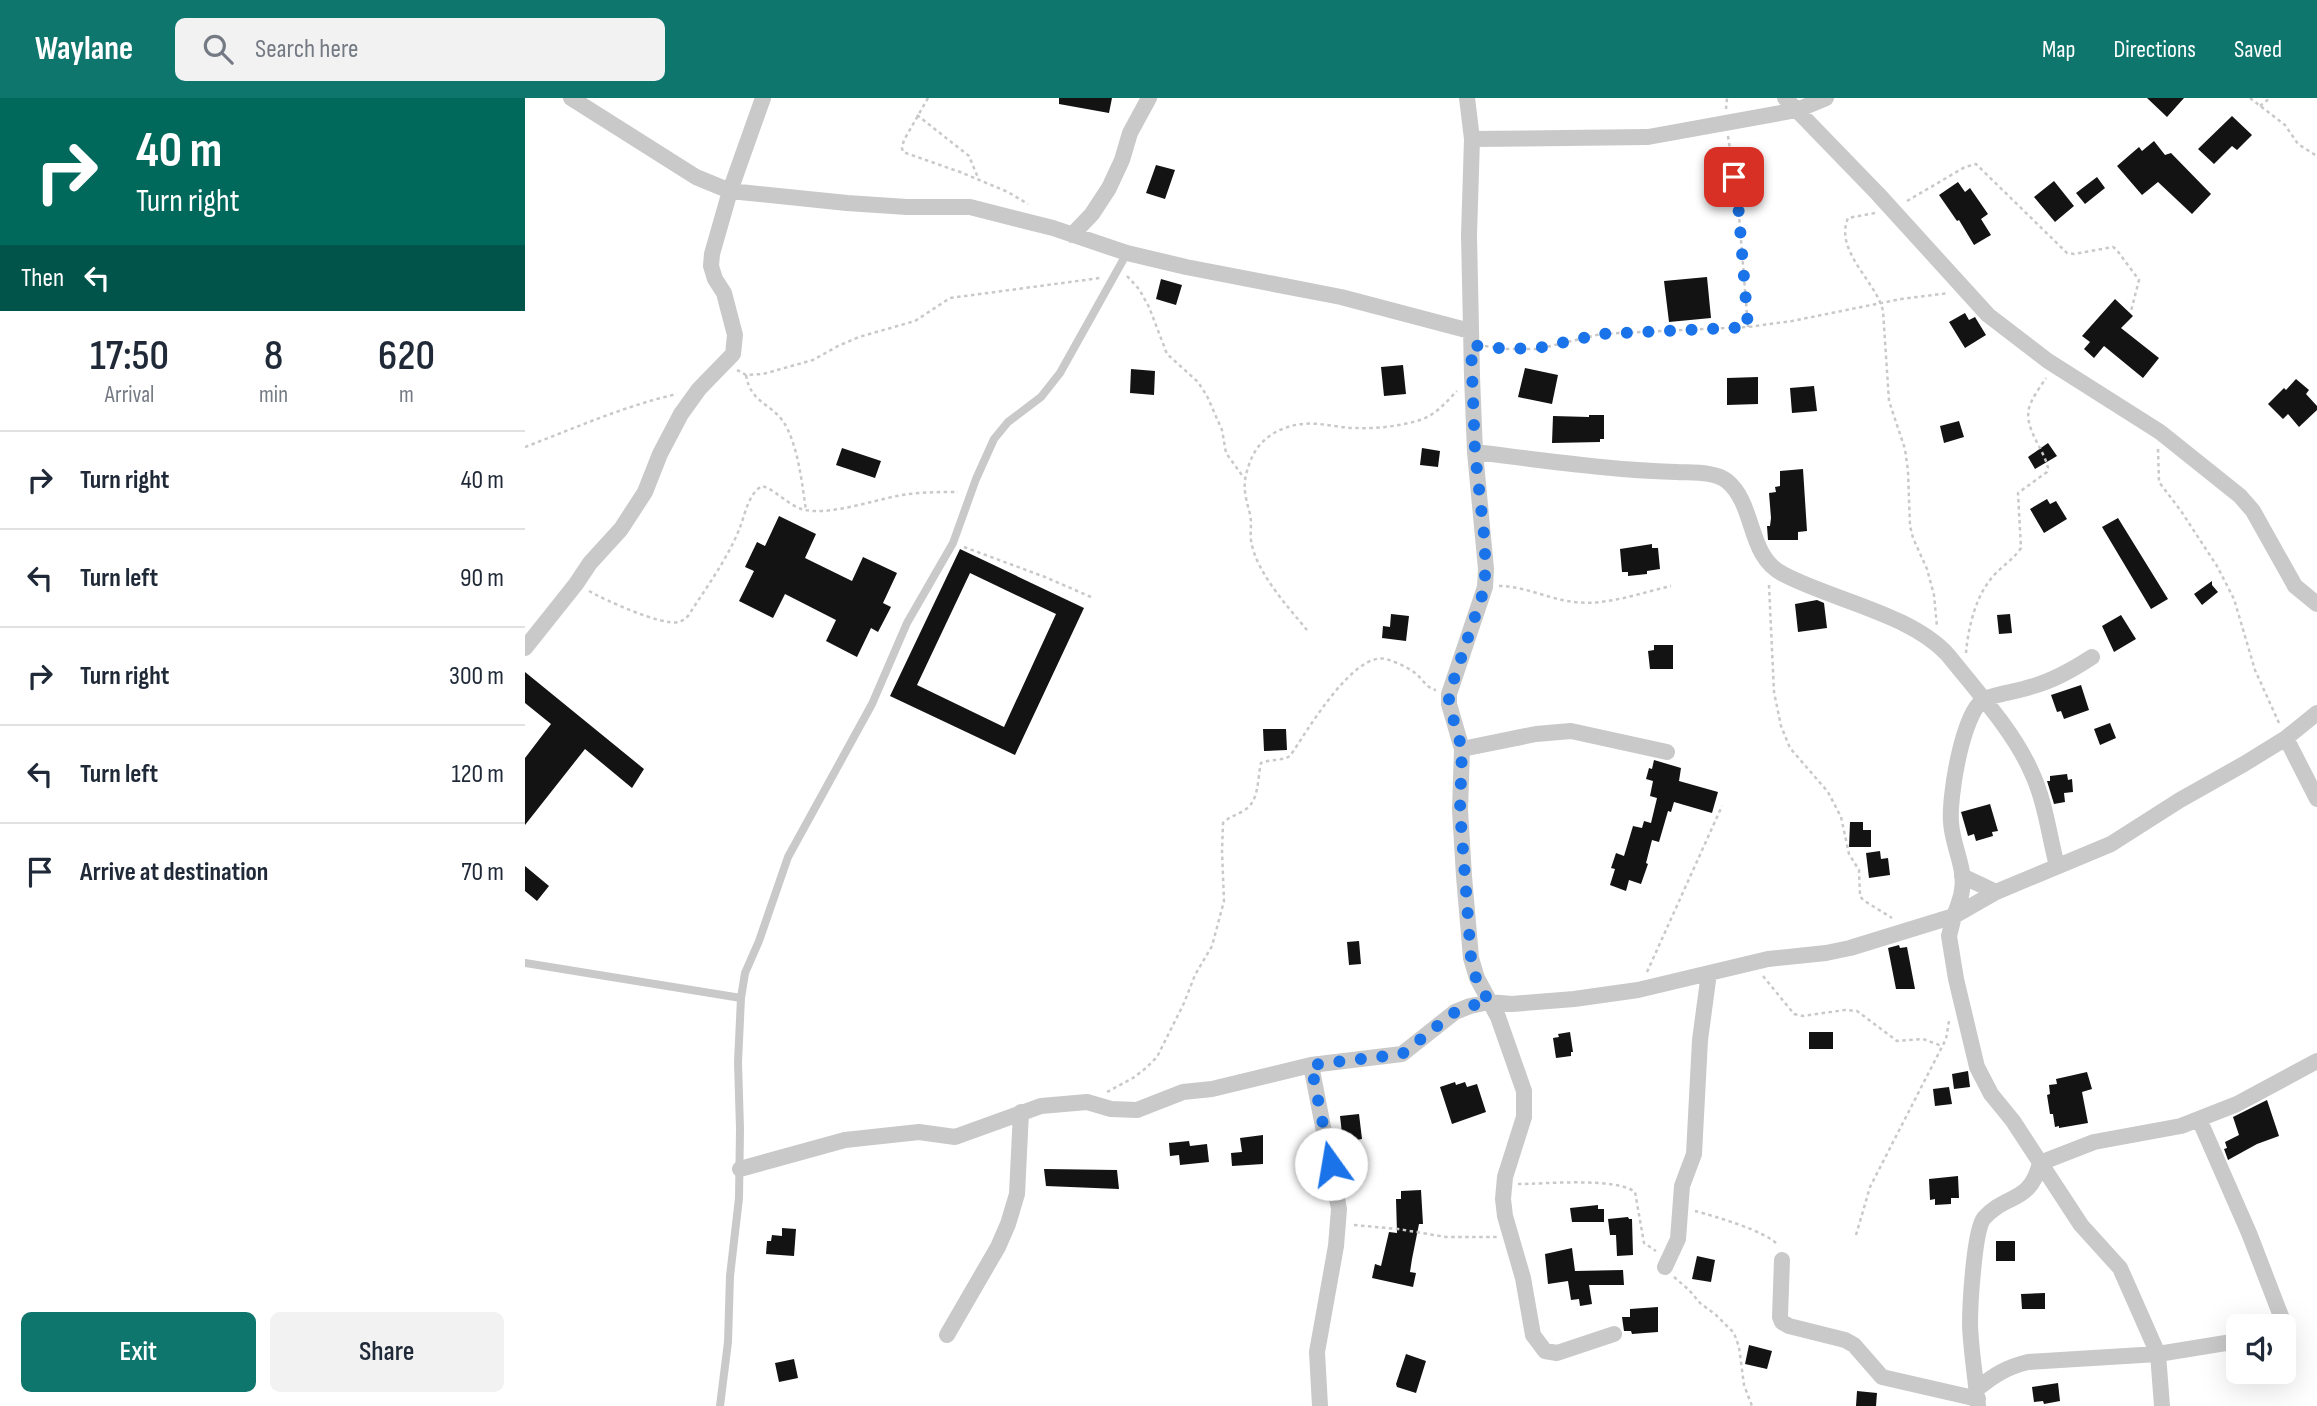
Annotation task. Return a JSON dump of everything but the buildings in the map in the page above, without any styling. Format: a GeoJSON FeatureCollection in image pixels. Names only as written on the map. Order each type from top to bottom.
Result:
{"type":"FeatureCollection","features":[{"type":"Feature","properties":{"kind":"street"},"geometry":{"type":"LineString","coordinates":[[571,98],[696,177],[730,191],[847,203],[970,207],[1072,235],[1123,260],[1186,267],[1341,297],[1471,338]]}},
{"type":"Feature","properties":{"kind":"street"},"geometry":{"type":"LineString","coordinates":[[525,648],[590,563],[621,529],[645,492],[675,424],[699,389],[733,354],[735,335],[724,293],[715,279],[711,265],[712,254],[730,191],[763,98]]}},
{"type":"Feature","properties":{"kind":"street"},"geometry":{"type":"LineString","coordinates":[[1072,235],[1109,188],[1122,160],[1130,133],[1149,98]]}},
{"type":"Feature","properties":{"kind":"street"},"geometry":{"type":"LineString","coordinates":[[1467,98],[1472,139],[1469,235],[1472,376],[1475,452],[1485,544],[1485,587],[1449,694],[1449,704],[1462,749],[1460,810],[1471,958],[1476,978],[1498,1017],[1524,1091],[1524,1117],[1505,1177],[1503,1192],[1505,1216],[1523,1278],[1533,1335],[1545,1351],[1557,1353],[1614,1334]]}},
{"type":"Feature","properties":{"kind":"street"},"geometry":{"type":"LineString","coordinates":[[1785,98],[1988,315],[2053,364],[2159,432],[2240,496],[2253,511],[2295,586],[2317,604]]}},
{"type":"Feature","properties":{"kind":"street"},"geometry":{"type":"LineString","coordinates":[[1472,139],[1648,137],[1797,110],[1826,98]]}},
{"type":"Feature","properties":{"kind":"street"},"geometry":{"type":"LineString","coordinates":[[1475,452],[1620,470],[1693,473],[1724,478],[1733,486],[1742,502],[1758,546],[1770,567],[1799,582],[1893,620],[1938,644],[2021,751],[2037,785],[2057,866]]}},
{"type":"Feature","properties":{"kind":"street"},"geometry":{"type":"LineString","coordinates":[[2092,657],[2071,672],[2032,687],[1983,700],[1967,726],[1951,805],[1952,834],[1962,876],[1962,891],[1949,936],[1956,979],[1977,1067],[1991,1094],[2013,1121],[2081,1225],[2120,1268],[2158,1354],[2162,1406]]}},
{"type":"Feature","properties":{"kind":"street"},"geometry":{"type":"LineString","coordinates":[[740,1169],[845,1140],[919,1132],[955,1137],[1041,1106],[1087,1102],[1111,1109],[1137,1110],[1183,1092],[1212,1089],[1311,1065],[1402,1054],[1455,1012],[1470,1006],[1489,1002],[1512,1004],[1574,999],[1638,990],[1741,964],[1838,950],[1954,916],[1996,892],[2111,844],[2286,738],[2317,713]]}},
{"type":"Feature","properties":{"kind":"street"},"geometry":{"type":"LineString","coordinates":[[1462,749],[1536,734],[1571,731],[1667,752]]}},
{"type":"Feature","properties":{"kind":"street"},"geometry":{"type":"LineString","coordinates":[[2286,738],[2317,799]]}},
{"type":"Feature","properties":{"kind":"street"},"geometry":{"type":"LineString","coordinates":[[1962,876],[1996,892]]}},
{"type":"Feature","properties":{"kind":"street"},"geometry":{"type":"LineString","coordinates":[[1665,1267],[1678,1239],[1682,1186],[1694,1154],[1700,1040],[1709,973]]}},
{"type":"Feature","properties":{"kind":"street"},"geometry":{"type":"LineString","coordinates":[[2040,1163],[2094,1142],[2167,1129],[2199,1119],[2237,1104],[2317,1061]]}},
{"type":"Feature","properties":{"kind":"street"},"geometry":{"type":"LineString","coordinates":[[1311,1065],[1339,1209],[1339,1227],[1317,1352],[1320,1406]]}},
{"type":"Feature","properties":{"kind":"street"},"geometry":{"type":"LineString","coordinates":[[947,1335],[998,1247],[1008,1224],[1017,1194],[1021,1112]]}},
{"type":"Feature","properties":{"kind":"street"},"geometry":{"type":"LineString","coordinates":[[2199,1119],[2249,1233],[2280,1314]]}},
{"type":"Feature","properties":{"kind":"street"},"geometry":{"type":"LineString","coordinates":[[1977,1398],[1970,1325],[1979,1227],[1990,1212],[2028,1189],[2036,1179],[2040,1163]]}},
{"type":"Feature","properties":{"kind":"street"},"geometry":{"type":"LineString","coordinates":[[1781,1260],[1782,1322],[1845,1340],[1854,1345],[1882,1377],[1977,1398]]}},
{"type":"Feature","properties":{"kind":"street"},"geometry":{"type":"LineString","coordinates":[[1977,1398],[1996,1373],[2011,1366],[2158,1354],[2226,1342]]}},
{"type":"Feature","properties":{"kind":"lane"},"geometry":{"type":"LineString","coordinates":[[720,1406],[740,1169],[738,1062],[745,973],[788,858],[872,704],[907,623],[953,543],[994,439],[1008,422],[1041,397],[1053,381],[1123,260]]}},
{"type":"Feature","properties":{"kind":"lane"},"geometry":{"type":"LineString","coordinates":[[525,963],[741,998]]}},
{"type":"Feature","properties":{"kind":"path"},"geometry":{"type":"LineString","coordinates":[[927,98],[904,140],[903,152],[1009,192],[1032,208]]}},
{"type":"Feature","properties":{"kind":"path"},"geometry":{"type":"LineString","coordinates":[[1727,98],[1726,124],[1738,203],[1748,327]]}},
{"type":"Feature","properties":{"kind":"path"},"geometry":{"type":"LineString","coordinates":[[2250,98],[2288,129],[2298,144],[2317,156]]}},
{"type":"Feature","properties":{"kind":"path"},"geometry":{"type":"LineString","coordinates":[[2260,106],[2270,98]]}},
{"type":"Feature","properties":{"kind":"path"},"geometry":{"type":"LineString","coordinates":[[917,115],[969,156],[979,180]]}},
{"type":"Feature","properties":{"kind":"path"},"geometry":{"type":"LineString","coordinates":[[1938,644],[1934,595],[1927,569],[1913,538],[1905,449],[1889,401],[1882,303],[1846,243],[1845,225],[1848,218],[1892,210],[1965,167],[1976,164],[2067,253],[2113,247],[2116,249],[2139,280],[2131,311]]}},
{"type":"Feature","properties":{"kind":"path"},"geometry":{"type":"LineString","coordinates":[[1123,260],[1139,289],[1167,354],[1198,382],[1207,396],[1222,430],[1226,453],[1244,478]]}},
{"type":"Feature","properties":{"kind":"path"},"geometry":{"type":"LineString","coordinates":[[726,363],[746,375],[762,374],[813,360],[859,337],[915,321],[950,298],[1114,277]]}},
{"type":"Feature","properties":{"kind":"path"},"geometry":{"type":"LineString","coordinates":[[1471,338],[1507,349],[1529,349],[1601,334],[1748,327],[1912,297],[1966,291]]}},
{"type":"Feature","properties":{"kind":"path"},"geometry":{"type":"LineString","coordinates":[[1964,675],[1973,616],[1983,593],[1989,580],[2021,548],[2018,493],[2047,472],[2048,468],[2030,425],[2028,413],[2053,364]]}},
{"type":"Feature","properties":{"kind":"path"},"geometry":{"type":"LineString","coordinates":[[746,375],[756,400],[779,415],[788,430],[802,479],[806,510]]}},
{"type":"Feature","properties":{"kind":"path"},"geometry":{"type":"LineString","coordinates":[[1307,630],[1283,602],[1255,554],[1251,540],[1252,524],[1244,478],[1253,454],[1262,440],[1278,430],[1296,424],[1388,427],[1420,420],[1437,412],[1472,376]]}},
{"type":"Feature","properties":{"kind":"path"},"geometry":{"type":"LineString","coordinates":[[525,447],[649,400],[699,389]]}},
{"type":"Feature","properties":{"kind":"path"},"geometry":{"type":"LineString","coordinates":[[2159,432],[2159,482],[2182,511],[2217,565],[2235,599],[2255,670],[2286,738]]}},
{"type":"Feature","properties":{"kind":"path"},"geometry":{"type":"LineString","coordinates":[[576,584],[610,602],[645,615],[681,622],[688,616],[718,570],[738,532],[751,498],[756,489],[762,486],[806,510],[854,506],[928,492],[972,493]]}},
{"type":"Feature","properties":{"kind":"path"},"geometry":{"type":"LineString","coordinates":[[953,543],[1091,597]]}},
{"type":"Feature","properties":{"kind":"path"},"geometry":{"type":"LineString","coordinates":[[1770,567],[1774,692],[1781,726],[1790,748],[1828,792],[1841,817],[1849,854],[1859,870],[1860,896],[1910,929]]}},
{"type":"Feature","properties":{"kind":"path"},"geometry":{"type":"LineString","coordinates":[[1485,587],[1509,586],[1567,601],[1592,602],[1671,586]]}},
{"type":"Feature","properties":{"kind":"path"},"geometry":{"type":"LineString","coordinates":[[1087,1102],[1133,1078],[1157,1057],[1195,975],[1212,946],[1224,901],[1223,823],[1230,816],[1246,810],[1255,799],[1261,763],[1290,756],[1321,709],[1344,682],[1366,663],[1383,658],[1417,675],[1430,689],[1449,694]]}},
{"type":"Feature","properties":{"kind":"path"},"geometry":{"type":"LineString","coordinates":[[1638,990],[1723,806]]}},
{"type":"Feature","properties":{"kind":"path"},"geometry":{"type":"LineString","coordinates":[[1741,964],[1768,979],[1794,1014],[1803,1016],[1845,1010],[1857,1012],[1897,1041],[1923,1039],[1942,1046]]}},
{"type":"Feature","properties":{"kind":"path"},"geometry":{"type":"LineString","coordinates":[[1856,1235],[1870,1188],[1946,1039],[1950,1015]]}},
{"type":"Feature","properties":{"kind":"path"},"geometry":{"type":"LineString","coordinates":[[1681,1207],[1717,1216],[1768,1236],[1779,1247],[1781,1260]]}},
{"type":"Feature","properties":{"kind":"path"},"geometry":{"type":"LineString","coordinates":[[1339,1227],[1348,1224],[1447,1237],[1498,1237],[1512,1245]]}},
{"type":"Feature","properties":{"kind":"route"},"geometry":{"type":"LineString","coordinates":[[1331,1164],[1311,1065],[1402,1054],[1455,1012],[1489,1002],[1476,978],[1471,958],[1460,810],[1462,749],[1449,704],[1449,694],[1485,587],[1485,544],[1475,452],[1471,345],[1507,349],[1538,348],[1601,334],[1748,327],[1734,177]]}}]}
